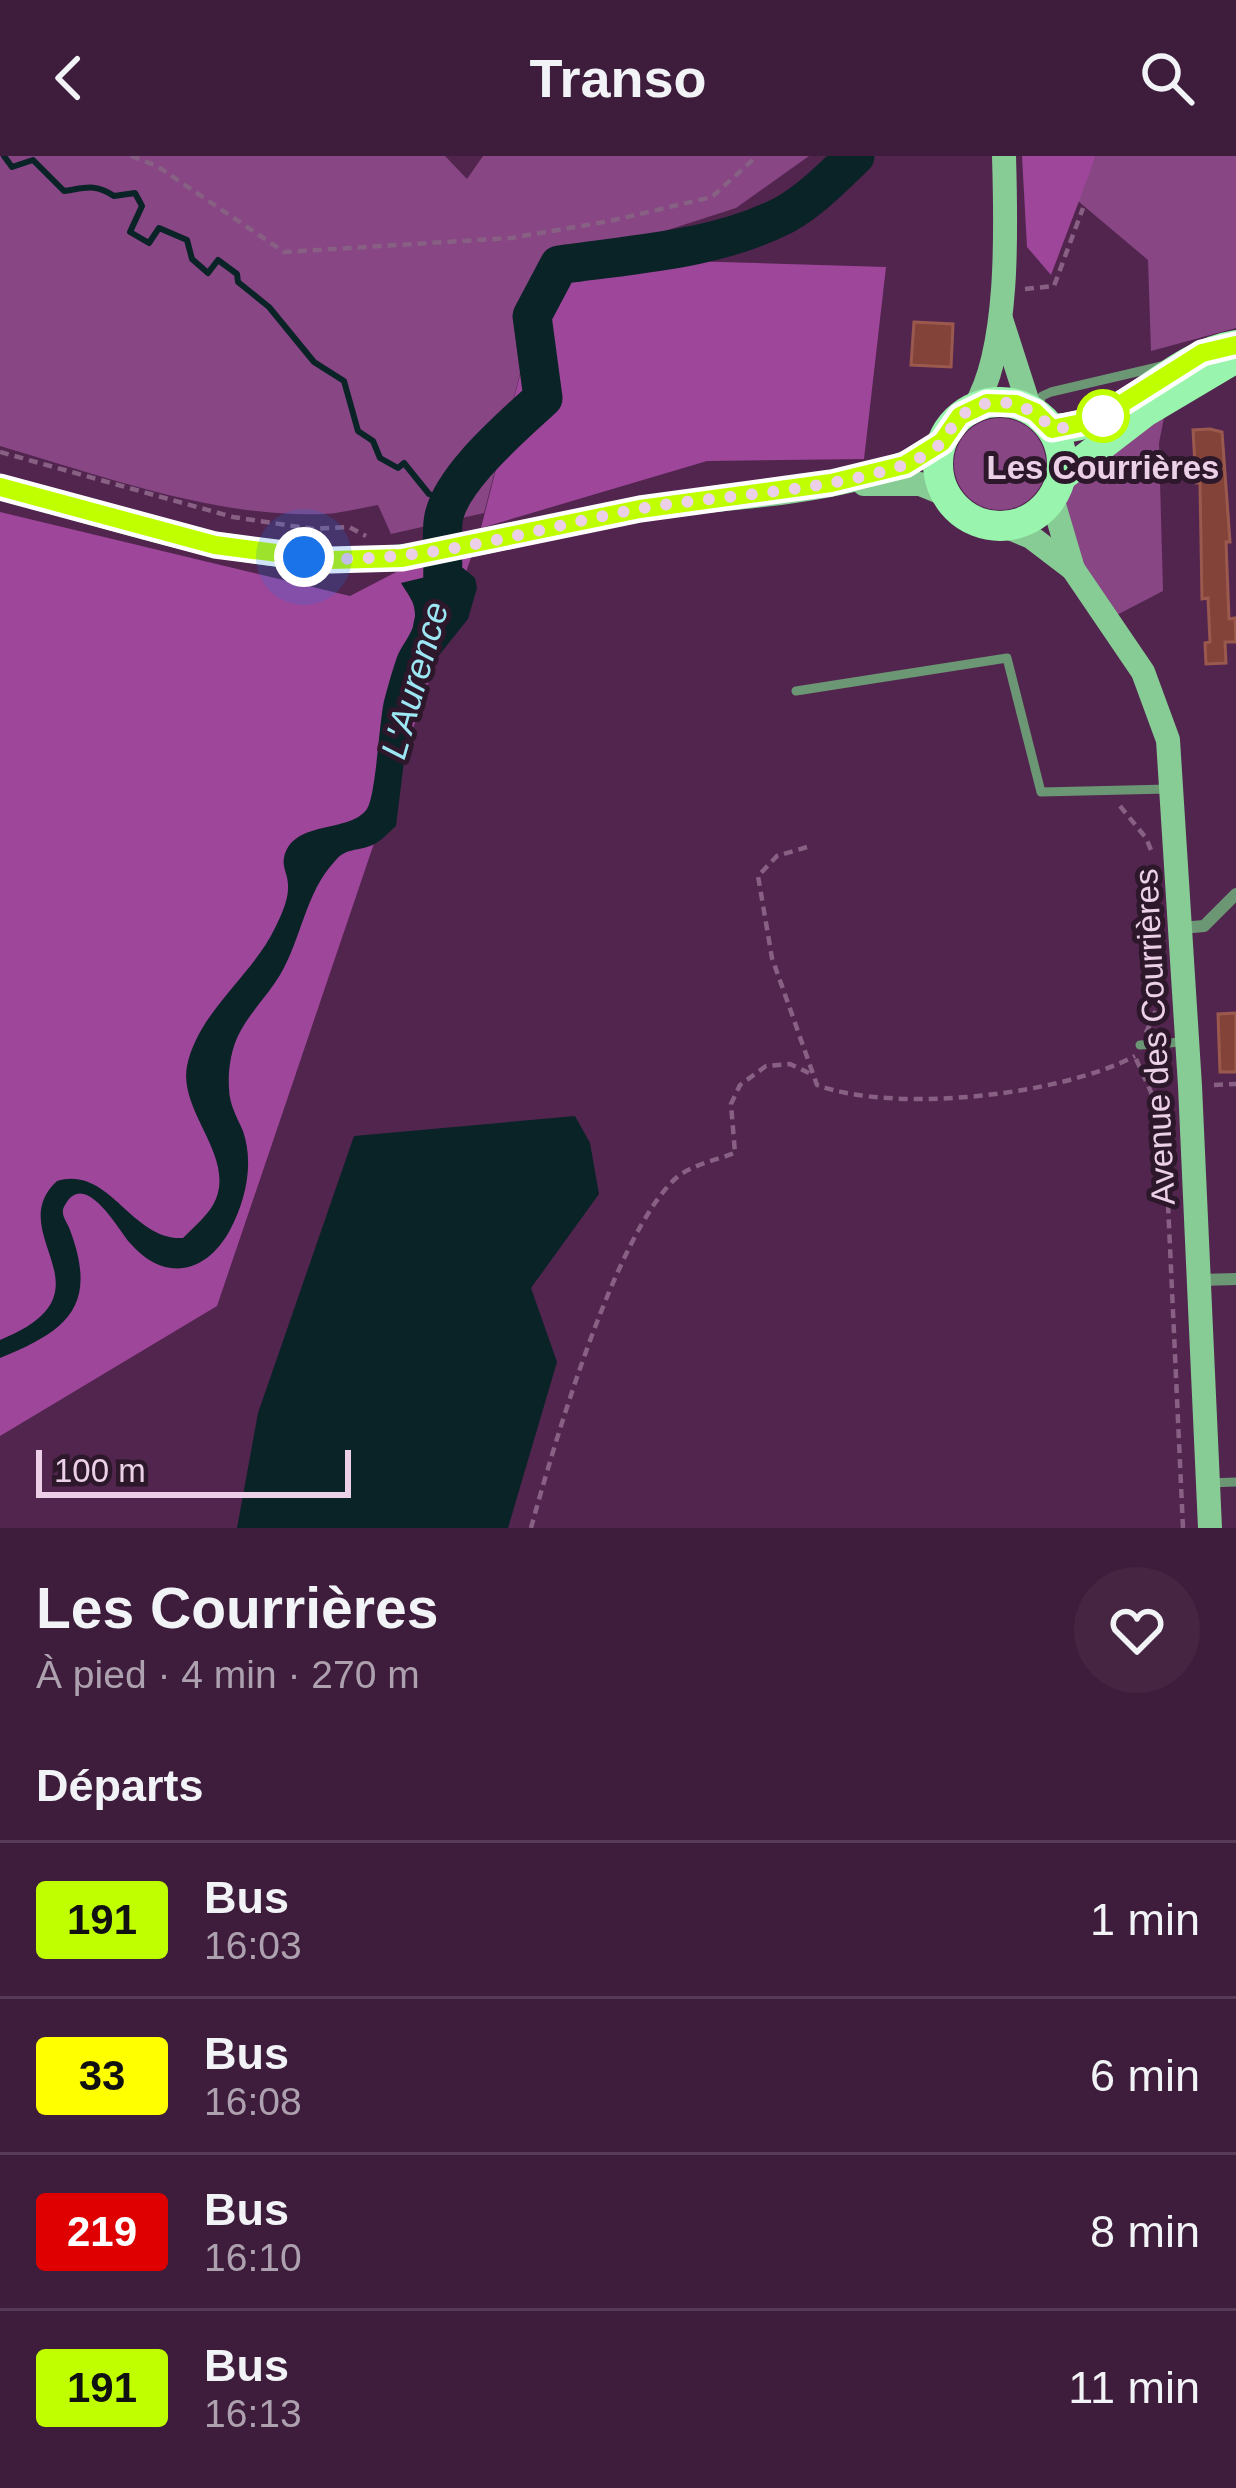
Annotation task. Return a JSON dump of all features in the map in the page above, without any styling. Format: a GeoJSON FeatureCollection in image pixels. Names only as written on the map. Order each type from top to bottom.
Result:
{"type":"FeatureCollection","features":[{"type":"Feature","properties":{"kind":"main road"},"geometry":{"type":"LineString","coordinates":[[974,408],[984,391],[1001,303],[1004,156]]}},
{"type":"Feature","properties":{"kind":"main road"},"geometry":{"type":"LineString","coordinates":[[1001,303],[1039,417],[1062,458],[1057,487]]}},
{"type":"Feature","properties":{"kind":"main road"},"geometry":{"type":"LineString","coordinates":[[0,487],[215,545],[317,559],[392,559],[640,509],[831,483],[905,465],[942,442],[960,416],[1002,402],[1039,417],[1096,420],[1179,365],[1202,353],[1236,345]]}},
{"type":"Feature","properties":{"kind":"main road"},"geometry":{"type":"LineString","coordinates":[[942,442],[940,478],[947,495],[970,518],[1002,525],[1021,522],[1145,412],[1236,358]]}},
{"type":"Feature","properties":{"kind":"main road"},"geometry":{"type":"LineString","coordinates":[[831,483],[920,484],[947,495]]}},
{"type":"Feature","properties":{"kind":"main road","name":"Avenue des Courrières"},"geometry":{"type":"LineString","coordinates":[[1057,487],[1073,569]]}},
{"type":"Feature","properties":{"kind":"main road","name":"Avenue des Courrières"},"geometry":{"type":"LineString","coordinates":[[1002,525],[1030,537],[1073,569],[1143,672],[1168,740],[1210,1528]]}},
{"type":"Feature","properties":{"kind":"street"},"geometry":{"type":"LineString","coordinates":[[1181,928],[1204,926],[1236,894]]}},
{"type":"Feature","properties":{"kind":"street"},"geometry":{"type":"LineString","coordinates":[[1200,1280],[1236,1279]]}},
{"type":"Feature","properties":{"kind":"lane"},"geometry":{"type":"LineString","coordinates":[[796,691],[1007,658],[1041,792],[1174,789]]}},
{"type":"Feature","properties":{"kind":"lane"},"geometry":{"type":"LineString","coordinates":[[1137,1051],[1187,1042]]}},
{"type":"Feature","properties":{"kind":"lane"},"geometry":{"type":"LineString","coordinates":[[1208,1483],[1236,1482]]}},
{"type":"Feature","properties":{"kind":"path"},"geometry":{"type":"LineString","coordinates":[[131,156],[157,166],[284,252],[511,238],[610,221],[712,197],[757,156]]}},
{"type":"Feature","properties":{"kind":"path"},"geometry":{"type":"LineString","coordinates":[[1001,303],[1054,286],[1083,208]]}},
{"type":"Feature","properties":{"kind":"path"},"geometry":{"type":"LineString","coordinates":[[0,452],[233,517],[313,529],[349,527],[392,559]]}},
{"type":"Feature","properties":{"kind":"path"},"geometry":{"type":"LineString","coordinates":[[1105,789],[1146,838],[1156,864]]}},
{"type":"Feature","properties":{"kind":"path"},"geometry":{"type":"LineString","coordinates":[[807,847],[778,856],[758,876],[772,958],[818,1085],[848,1096],[953,1100],[1104,1072],[1137,1051],[1159,1003],[1159,984]]}},
{"type":"Feature","properties":{"kind":"path"},"geometry":{"type":"LineString","coordinates":[[1137,1051],[1167,1182],[1184,1528]]}},
{"type":"Feature","properties":{"kind":"path"},"geometry":{"type":"LineString","coordinates":[[531,1528],[602,1312],[648,1210],[683,1172],[735,1154],[730,1104],[740,1085],[766,1066],[790,1064],[812,1074]]}},
{"type":"Feature","properties":{"kind":"shaded area"},"geometry":{"type":"Polygon","coordinates":[[[0,156],[445,156],[467,179],[483,156],[809,156],[736,208],[643,238],[550,257],[484,513],[391,534],[378,505],[324,514],[242,509],[160,493],[0,446],[0,156]]]}},
{"type":"Feature","properties":{"kind":"shaded area"},"geometry":{"type":"Polygon","coordinates":[[[1022,156],[1096,156],[1051,275],[1027,247],[1022,156]]]}},
{"type":"Feature","properties":{"kind":"shaded area"},"geometry":{"type":"Polygon","coordinates":[[[1096,156],[1236,156],[1236,328],[1151,351],[1148,260],[1078,201],[1096,156]]]}},
{"type":"Feature","properties":{"kind":"shaded area"},"geometry":{"type":"Polygon","coordinates":[[[550,257],[886,267],[864,459],[707,461],[481,528],[550,257]]]}},
{"type":"Feature","properties":{"kind":"shaded area"},"geometry":{"type":"Polygon","coordinates":[[[1168,397],[1159,443],[1163,591],[1109,619],[1073,569],[1058,486],[1168,397]]]}},
{"type":"Feature","properties":{"kind":"shaded area"},"geometry":{"type":"Polygon","coordinates":[[[1000,418],[1032,432],[1046,464],[1032,496],[1000,510],[968,496],[954,464],[968,432],[1000,418]]]}},
{"type":"Feature","properties":{"kind":"shaded area"},"geometry":{"type":"Polygon","coordinates":[[[0,512],[350,596],[481,528],[217,1306],[0,1436],[0,512]]]}},
{"type":"Feature","properties":{"kind":"water"},"geometry":{"type":"Polygon","coordinates":[[[463,568],[475,578],[477,588],[468,619],[432,664],[409,721],[396,826],[375,844],[342,854],[325,874],[280,975],[235,1043],[229,1094],[243,1131],[248,1168],[231,1228],[198,1263],[171,1268],[143,1256],[91,1198],[73,1196],[63,1211],[81,1279],[71,1313],[43,1337],[0,1358],[0,1340],[35,1322],[52,1302],[56,1283],[41,1221],[43,1201],[57,1181],[92,1184],[165,1236],[183,1238],[213,1205],[219,1170],[187,1084],[193,1047],[277,923],[287,896],[284,861],[289,846],[298,837],[348,822],[367,809],[384,701],[414,621],[413,604],[401,583],[463,568]]]}},
{"type":"Feature","properties":{"kind":"water"},"geometry":{"type":"Polygon","coordinates":[[[575,1116],[590,1143],[599,1194],[531,1288],[557,1362],[508,1528],[237,1528],[258,1413],[354,1136],[575,1116]]]}},
{"type":"Feature","properties":{"kind":"building"},"geometry":{"type":"Polygon","coordinates":[[[914,322],[953,324],[951,367],[911,365],[914,322]]]}},
{"type":"Feature","properties":{"kind":"building"},"geometry":{"type":"Polygon","coordinates":[[[1193,430],[1222,432],[1230,542],[1226,542],[1229,619],[1235,618],[1236,642],[1225,642],[1226,663],[1206,664],[1208,598],[1202,599],[1200,483],[1196,483],[1193,430]]]}},
{"type":"Feature","properties":{"kind":"building"},"geometry":{"type":"Polygon","coordinates":[[[1236,1013],[1236,1072],[1220,1072],[1218,1014],[1236,1013]]]}},
{"type":"Feature","properties":{"kind":"waterway"},"geometry":{"type":"LineString","coordinates":[[4,156],[12,167],[33,160],[64,191],[90,187],[114,196],[135,193],[142,206],[130,232],[149,243],[159,228],[187,240],[192,259],[208,273],[218,260],[237,274],[238,282],[269,307],[314,362],[344,381],[358,431],[373,441],[380,458],[398,468],[404,463],[429,494],[448,501]]}},
{"type":"Feature","properties":{"kind":"waterway","name":"L'Aurence"},"geometry":{"type":"LineString","coordinates":[[433,625],[441,601],[447,506],[483,455],[543,398],[532,316],[559,265],[674,249],[758,227],[803,202],[855,156]]}},
{"type":"Feature","properties":{"kind":"bus line","name":"191"},"geometry":{"type":"LineString","coordinates":[[0,487],[215,545],[331,560],[402,558],[640,509],[831,483],[905,465],[942,442],[960,416],[987,403],[1016,404],[1035,412],[1052,429],[1078,426],[1096,420],[1202,353],[1236,345]]}},
{"type":"Feature","properties":{"kind":"place","name":"Les Courrières"},"geometry":{"type":"Point","coordinates":[1103,416]}},
{"type":"Feature","properties":{"kind":"route"},"geometry":{"type":"LineString","coordinates":[[304,557],[402,558],[640,509],[831,483],[905,465],[942,442],[960,416],[987,403],[1016,404],[1035,412],[1052,429],[1103,416]]}}]}
